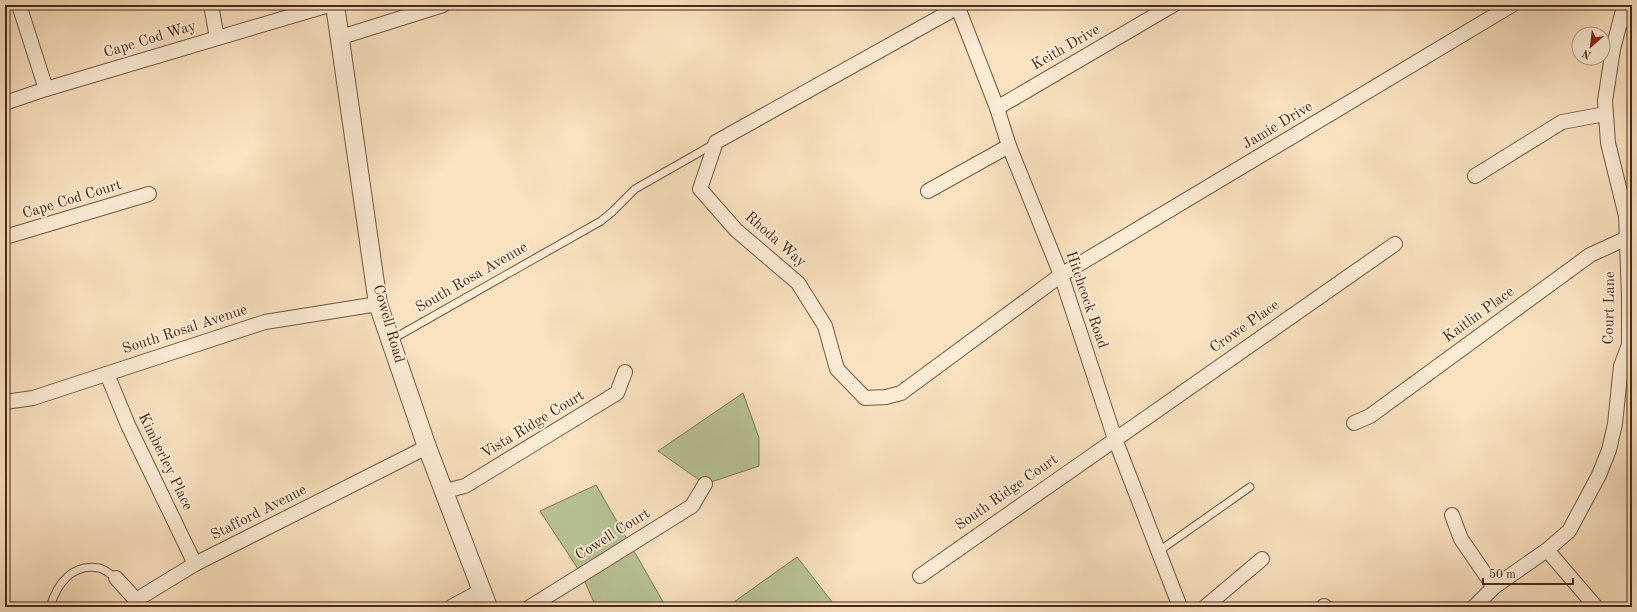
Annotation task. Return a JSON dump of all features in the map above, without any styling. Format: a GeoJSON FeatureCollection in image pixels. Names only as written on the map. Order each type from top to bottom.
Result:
{"type":"FeatureCollection","features":[{"type":"Feature","properties":{"kind":"street"},"geometry":{"type":"LineString","coordinates":[[19,5],[46,89]]}},
{"type":"Feature","properties":{"kind":"street"},"geometry":{"type":"LineString","coordinates":[[211,5],[217,38]]}},
{"type":"Feature","properties":{"kind":"street","name":"Cape Cod Way"},"geometry":{"type":"LineString","coordinates":[[5,103],[46,89],[329,5]]}},
{"type":"Feature","properties":{"kind":"street","name":"Cowell Road"},"geometry":{"type":"LineString","coordinates":[[335,5],[338,38],[378,304],[427,447],[484,599]]}},
{"type":"Feature","properties":{"kind":"street"},"geometry":{"type":"LineString","coordinates":[[338,38],[443,5]]}},
{"type":"Feature","properties":{"kind":"street","name":"Keith Drive"},"geometry":{"type":"LineString","coordinates":[[997,108],[1173,5]]}},
{"type":"Feature","properties":{"kind":"street","name":"Jamie Drive"},"geometry":{"type":"LineString","coordinates":[[1061,275],[1512,5]]}},
{"type":"Feature","properties":{"kind":"street"},"geometry":{"type":"LineString","coordinates":[[716,142],[957,6]]}},
{"type":"Feature","properties":{"kind":"street","name":"Hitchcock Road"},"geometry":{"type":"LineString","coordinates":[[957,6],[997,108],[1009,146],[1061,275],[1115,439],[1180,607]]}},
{"type":"Feature","properties":{"kind":"street","name":"Court Lane"},"geometry":{"type":"LineString","coordinates":[[1474,607],[1494,587],[1547,550],[1569,531],[1599,475],[1609,450],[1615,424],[1621,366],[1630,345],[1629,214],[1608,143],[1605,114],[1605,101],[1613,49],[1624,9]]}},
{"type":"Feature","properties":{"kind":"street"},"geometry":{"type":"LineString","coordinates":[[1475,176],[1562,122],[1605,114]]}},
{"type":"Feature","properties":{"kind":"street","name":"Rhoda Way"},"geometry":{"type":"LineString","coordinates":[[716,142],[700,189],[736,230],[798,282],[825,326],[837,369],[865,398],[886,397],[901,393],[1061,275]]}},
{"type":"Feature","properties":{"kind":"street"},"geometry":{"type":"LineString","coordinates":[[928,191],[1009,146]]}},
{"type":"Feature","properties":{"kind":"street","name":"Cape Cod Court"},"geometry":{"type":"LineString","coordinates":[[5,237],[149,194]]}},
{"type":"Feature","properties":{"kind":"street","name":"Kaitlin Place"},"geometry":{"type":"LineString","coordinates":[[1354,423],[1370,416],[1590,255],[1628,238]]}},
{"type":"Feature","properties":{"kind":"street","name":"Crowe Place"},"geometry":{"type":"LineString","coordinates":[[1115,439],[1395,244]]}},
{"type":"Feature","properties":{"kind":"street","name":"South Rosal Avenue"},"geometry":{"type":"LineString","coordinates":[[5,402],[33,398],[265,322],[378,304]]}},
{"type":"Feature","properties":{"kind":"street","name":"Vista Ridge Court"},"geometry":{"type":"LineString","coordinates":[[445,492],[465,486],[617,393],[626,372]]}},
{"type":"Feature","properties":{"kind":"street","name":"Kimberley Place"},"geometry":{"type":"LineString","coordinates":[[107,374],[128,425],[195,564]]}},
{"type":"Feature","properties":{"kind":"street","name":"South Ridge Court"},"geometry":{"type":"LineString","coordinates":[[920,576],[1115,439]]}},
{"type":"Feature","properties":{"kind":"street","name":"Stafford Avenue"},"geometry":{"type":"LineString","coordinates":[[116,578],[136,600],[195,564],[427,447]]}},
{"type":"Feature","properties":{"kind":"street","name":"Cowell Court"},"geometry":{"type":"LineString","coordinates":[[530,607],[692,506],[705,484]]}},
{"type":"Feature","properties":{"kind":"street"},"geometry":{"type":"LineString","coordinates":[[1452,515],[1460,539],[1494,587]]}},
{"type":"Feature","properties":{"kind":"street"},"geometry":{"type":"LineString","coordinates":[[1547,550],[1596,607]]}},
{"type":"Feature","properties":{"kind":"street"},"geometry":{"type":"LineString","coordinates":[[1205,607],[1262,559]]}},
{"type":"Feature","properties":{"kind":"street"},"geometry":{"type":"LineString","coordinates":[[451,607],[484,599]]}},
{"type":"Feature","properties":{"kind":"lane"},"geometry":{"type":"LineString","coordinates":[[1624,9],[1632,29]]}},
{"type":"Feature","properties":{"kind":"lane","name":"South Rosa Avenue"},"geometry":{"type":"LineString","coordinates":[[391,340],[601,220],[612,212],[635,189],[716,142]]}},
{"type":"Feature","properties":{"kind":"lane"},"geometry":{"type":"LineString","coordinates":[[1159,552],[1250,487]]}},
{"type":"Feature","properties":{"kind":"lane"},"geometry":{"type":"LineString","coordinates":[[50,607],[55,592],[69,573],[90,568],[101,568],[116,578]]}},
{"type":"Feature","properties":{"kind":"green space"},"geometry":{"type":"Polygon","coordinates":[[[743,393],[759,438],[759,466],[705,484],[658,451],[743,393]]]}},
{"type":"Feature","properties":{"kind":"green space"},"geometry":{"type":"Polygon","coordinates":[[[596,485],[666,607],[596,607],[582,575],[540,511],[596,485]]]}},
{"type":"Feature","properties":{"kind":"green space"},"geometry":{"type":"Polygon","coordinates":[[[797,557],[836,607],[727,607],[797,557]]]}}]}
